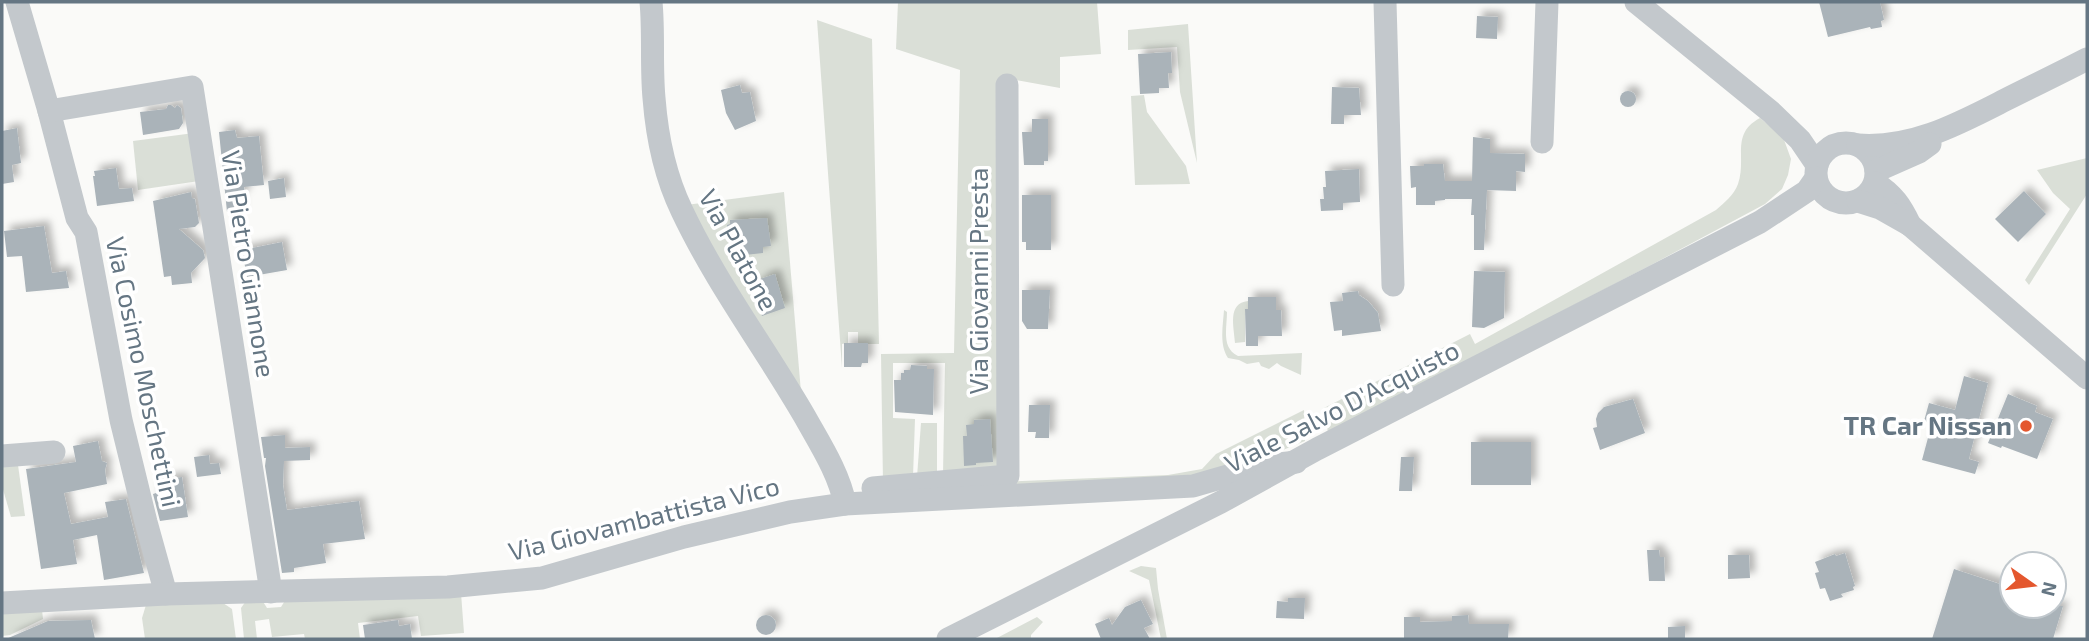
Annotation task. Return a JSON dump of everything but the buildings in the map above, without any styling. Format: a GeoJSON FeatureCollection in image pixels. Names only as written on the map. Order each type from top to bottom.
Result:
{"type":"FeatureCollection","features":[{"type":"Feature","properties":{"kind":"street","name":"Via Cosimo Moschettini"},"geometry":{"type":"LineString","coordinates":[[17,2],[49,111],[76,218],[86,232],[121,420],[166,594]]}},
{"type":"Feature","properties":{"kind":"street","name":"Via Platone"},"geometry":{"type":"LineString","coordinates":[[651,2],[654,98],[660,146],[681,209],[700,246],[819,442],[844,497]]}},
{"type":"Feature","properties":{"kind":"street"},"geometry":{"type":"LineString","coordinates":[[1385,2],[1392,285]]}},
{"type":"Feature","properties":{"kind":"street"},"geometry":{"type":"LineString","coordinates":[[1542,142],[1546,2]]}},
{"type":"Feature","properties":{"kind":"street"},"geometry":{"type":"LineString","coordinates":[[1636,2],[1771,112],[1800,140],[1817,171],[1824,194],[1880,208],[1910,225],[2087,378]]}},
{"type":"Feature","properties":{"kind":"street"},"geometry":{"type":"LineString","coordinates":[[1771,112],[1804,133],[1823,140],[1879,146],[1905,142],[1949,129],[2087,59]]}},
{"type":"Feature","properties":{"kind":"street","name":"Via Giovanni Presta"},"geometry":{"type":"LineString","coordinates":[[844,497],[1008,476],[1007,85]]}},
{"type":"Feature","properties":{"kind":"street","name":"Via Pietro Giannone"},"geometry":{"type":"LineString","coordinates":[[49,111],[192,87],[271,592]]}},
{"type":"Feature","properties":{"kind":"street"},"geometry":{"type":"LineString","coordinates":[[1848,202],[1871,191],[1876,177],[1919,152],[1949,129]]}},
{"type":"Feature","properties":{"kind":"street"},"geometry":{"type":"LineString","coordinates":[[1817,171],[1825,150],[1849,144],[1871,155],[1876,177],[1901,206],[1910,225]]}},
{"type":"Feature","properties":{"kind":"street","name":"Viale Salvo D'Acquisto"},"geometry":{"type":"LineString","coordinates":[[956,637],[1760,222],[1807,191],[1817,171]]}},
{"type":"Feature","properties":{"kind":"street","name":"Viale Salvo D'Acquisto"},"geometry":{"type":"LineString","coordinates":[[1760,222],[1811,206],[1848,202]]}},
{"type":"Feature","properties":{"kind":"street"},"geometry":{"type":"LineString","coordinates":[[2,456],[54,452]]}},
{"type":"Feature","properties":{"kind":"street","name":"Via Giovambattista Vico"},"geometry":{"type":"LineString","coordinates":[[2,603],[166,594],[448,587],[542,578],[684,537],[844,497],[1193,486],[1262,466],[1296,461]]}},
{"type":"Feature","properties":{"kind":"street"},"geometry":{"type":"LineString","coordinates":[[1193,486],[1209,488],[1221,502]]}},
{"type":"Feature","properties":{"kind":"shaded area"},"geometry":{"type":"Polygon","coordinates":[[[898,2],[1097,2],[1101,54],[1060,57],[1060,88],[1000,77],[999,471],[943,474],[945,363],[893,363],[893,418],[915,419],[913,477],[883,483],[881,354],[954,353],[960,70],[896,49],[898,2]]]}},
{"type":"Feature","properties":{"kind":"shaded area"},"geometry":{"type":"Polygon","coordinates":[[[817,20],[872,39],[879,344],[858,344],[858,332],[848,332],[848,343],[842,344],[842,368],[817,20]]]}},
{"type":"Feature","properties":{"kind":"shaded area"},"geometry":{"type":"Polygon","coordinates":[[[1188,24],[1197,163],[1180,92],[1177,47],[1128,50],[1128,30],[1188,24]]]}},
{"type":"Feature","properties":{"kind":"shaded area"},"geometry":{"type":"Polygon","coordinates":[[[1144,95],[1147,112],[1186,166],[1190,184],[1135,185],[1131,96],[1144,95]]]}},
{"type":"Feature","properties":{"kind":"shaded area"},"geometry":{"type":"Polygon","coordinates":[[[1760,118],[1783,137],[1791,159],[1782,189],[1765,204],[1328,433],[1324,408],[1470,334],[1475,344],[1716,210],[1738,184],[1742,139],[1751,124],[1760,118]]]}},
{"type":"Feature","properties":{"kind":"shaded area"},"geometry":{"type":"Polygon","coordinates":[[[194,133],[199,181],[138,190],[133,141],[194,133]]]}},
{"type":"Feature","properties":{"kind":"shaded area"},"geometry":{"type":"Polygon","coordinates":[[[2087,158],[2087,194],[2029,285],[2025,280],[2070,209],[2053,193],[2037,170],[2087,158]]]}},
{"type":"Feature","properties":{"kind":"shaded area"},"geometry":{"type":"Polygon","coordinates":[[[784,192],[801,392],[686,205],[784,192]]]}},
{"type":"Feature","properties":{"kind":"shaded area"},"geometry":{"type":"Polygon","coordinates":[[[1248,301],[1248,309],[1245,309],[1245,342],[1235,343],[1234,311],[1241,303],[1248,301]]]}},
{"type":"Feature","properties":{"kind":"shaded area"},"geometry":{"type":"Polygon","coordinates":[[[1224,310],[1227,312],[1227,343],[1233,352],[1238,356],[1302,353],[1301,375],[1277,363],[1269,369],[1261,366],[1259,362],[1247,364],[1228,358],[1223,341],[1224,310]]]}},
{"type":"Feature","properties":{"kind":"shaded area"},"geometry":{"type":"Polygon","coordinates":[[[1304,410],[1305,441],[1261,459],[1201,475],[1117,482],[920,487],[1168,475],[1202,469],[1216,454],[1304,410]]]}},
{"type":"Feature","properties":{"kind":"shaded area"},"geometry":{"type":"Polygon","coordinates":[[[921,423],[937,423],[937,474],[917,477],[921,423]]]}},
{"type":"Feature","properties":{"kind":"shaded area"},"geometry":{"type":"Polygon","coordinates":[[[2,465],[18,465],[25,516],[11,517],[2,486],[2,465]]]}},
{"type":"Feature","properties":{"kind":"shaded area"},"geometry":{"type":"Polygon","coordinates":[[[1141,566],[1156,568],[1167,639],[1161,639],[1149,580],[1129,571],[1141,566]]]}},
{"type":"Feature","properties":{"kind":"shaded area"},"geometry":{"type":"Polygon","coordinates":[[[461,593],[464,633],[421,636],[418,616],[358,623],[360,639],[305,639],[304,634],[272,637],[269,619],[255,621],[257,639],[244,639],[241,608],[246,601],[262,600],[267,608],[281,607],[286,599],[461,593]]]}},
{"type":"Feature","properties":{"kind":"shaded area"},"geometry":{"type":"Polygon","coordinates":[[[223,603],[232,609],[236,639],[145,639],[142,618],[146,605],[223,603]]]}},
{"type":"Feature","properties":{"kind":"shaded area"},"geometry":{"type":"Polygon","coordinates":[[[42,610],[43,619],[10,635],[2,636],[2,613],[42,610]]]}},
{"type":"Feature","properties":{"kind":"shaded area"},"geometry":{"type":"Polygon","coordinates":[[[1037,617],[1043,622],[1031,635],[1031,639],[995,639],[1037,617]]]}},
{"type":"Feature","properties":{"kind":"place","name":"TR Car Nissan"},"geometry":{"type":"Point","coordinates":[2026,426]}}]}
